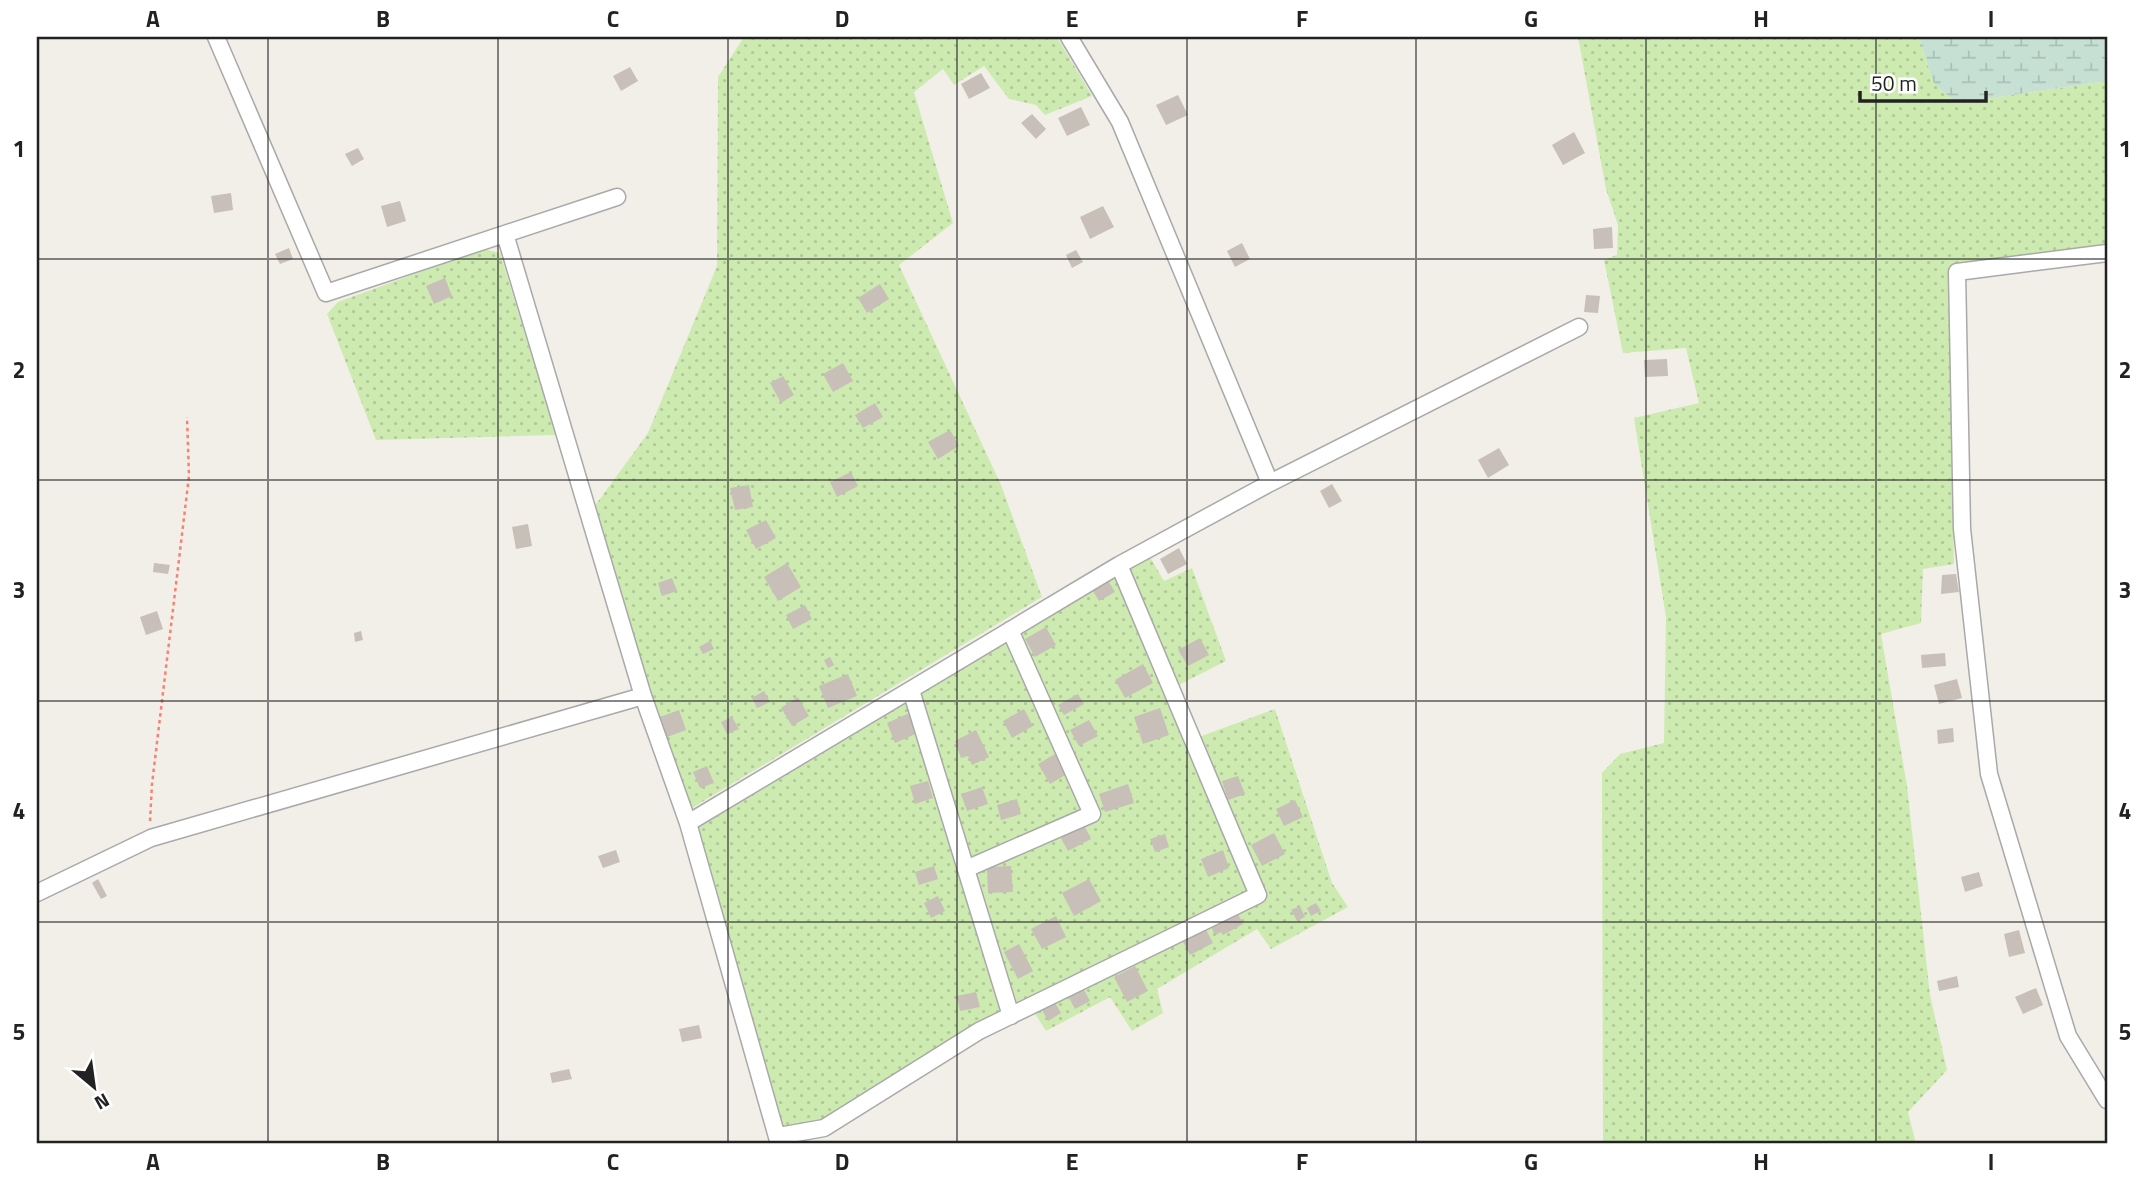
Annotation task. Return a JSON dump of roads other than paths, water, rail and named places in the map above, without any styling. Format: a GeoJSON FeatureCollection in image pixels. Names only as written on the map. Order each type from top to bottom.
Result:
{"type":"FeatureCollection","features":[{"type":"Feature","properties":{"kind":"street"},"geometry":{"type":"LineString","coordinates":[[216,37],[326,293],[617,197]]}},
{"type":"Feature","properties":{"kind":"street"},"geometry":{"type":"LineString","coordinates":[[1069,37],[1119,122],[1270,483]]}},
{"type":"Feature","properties":{"kind":"street"},"geometry":{"type":"LineString","coordinates":[[505,234],[643,696],[688,823],[779,1140],[824,1128],[979,1031],[1258,895],[1119,565]]}},
{"type":"Feature","properties":{"kind":"street"},"geometry":{"type":"LineString","coordinates":[[2107,254],[1957,272],[1962,530],[1989,774],[2068,1036],[2107,1100]]}},
{"type":"Feature","properties":{"kind":"street"},"geometry":{"type":"LineString","coordinates":[[688,823],[1119,565],[1270,483],[1579,327]]}},
{"type":"Feature","properties":{"kind":"street"},"geometry":{"type":"LineString","coordinates":[[966,869],[1092,814],[1010,631]]}},
{"type":"Feature","properties":{"kind":"street"},"geometry":{"type":"LineString","coordinates":[[911,690],[1010,1016]]}},
{"type":"Feature","properties":{"kind":"street"},"geometry":{"type":"LineString","coordinates":[[37,893],[158,836],[643,696]]}}]}
